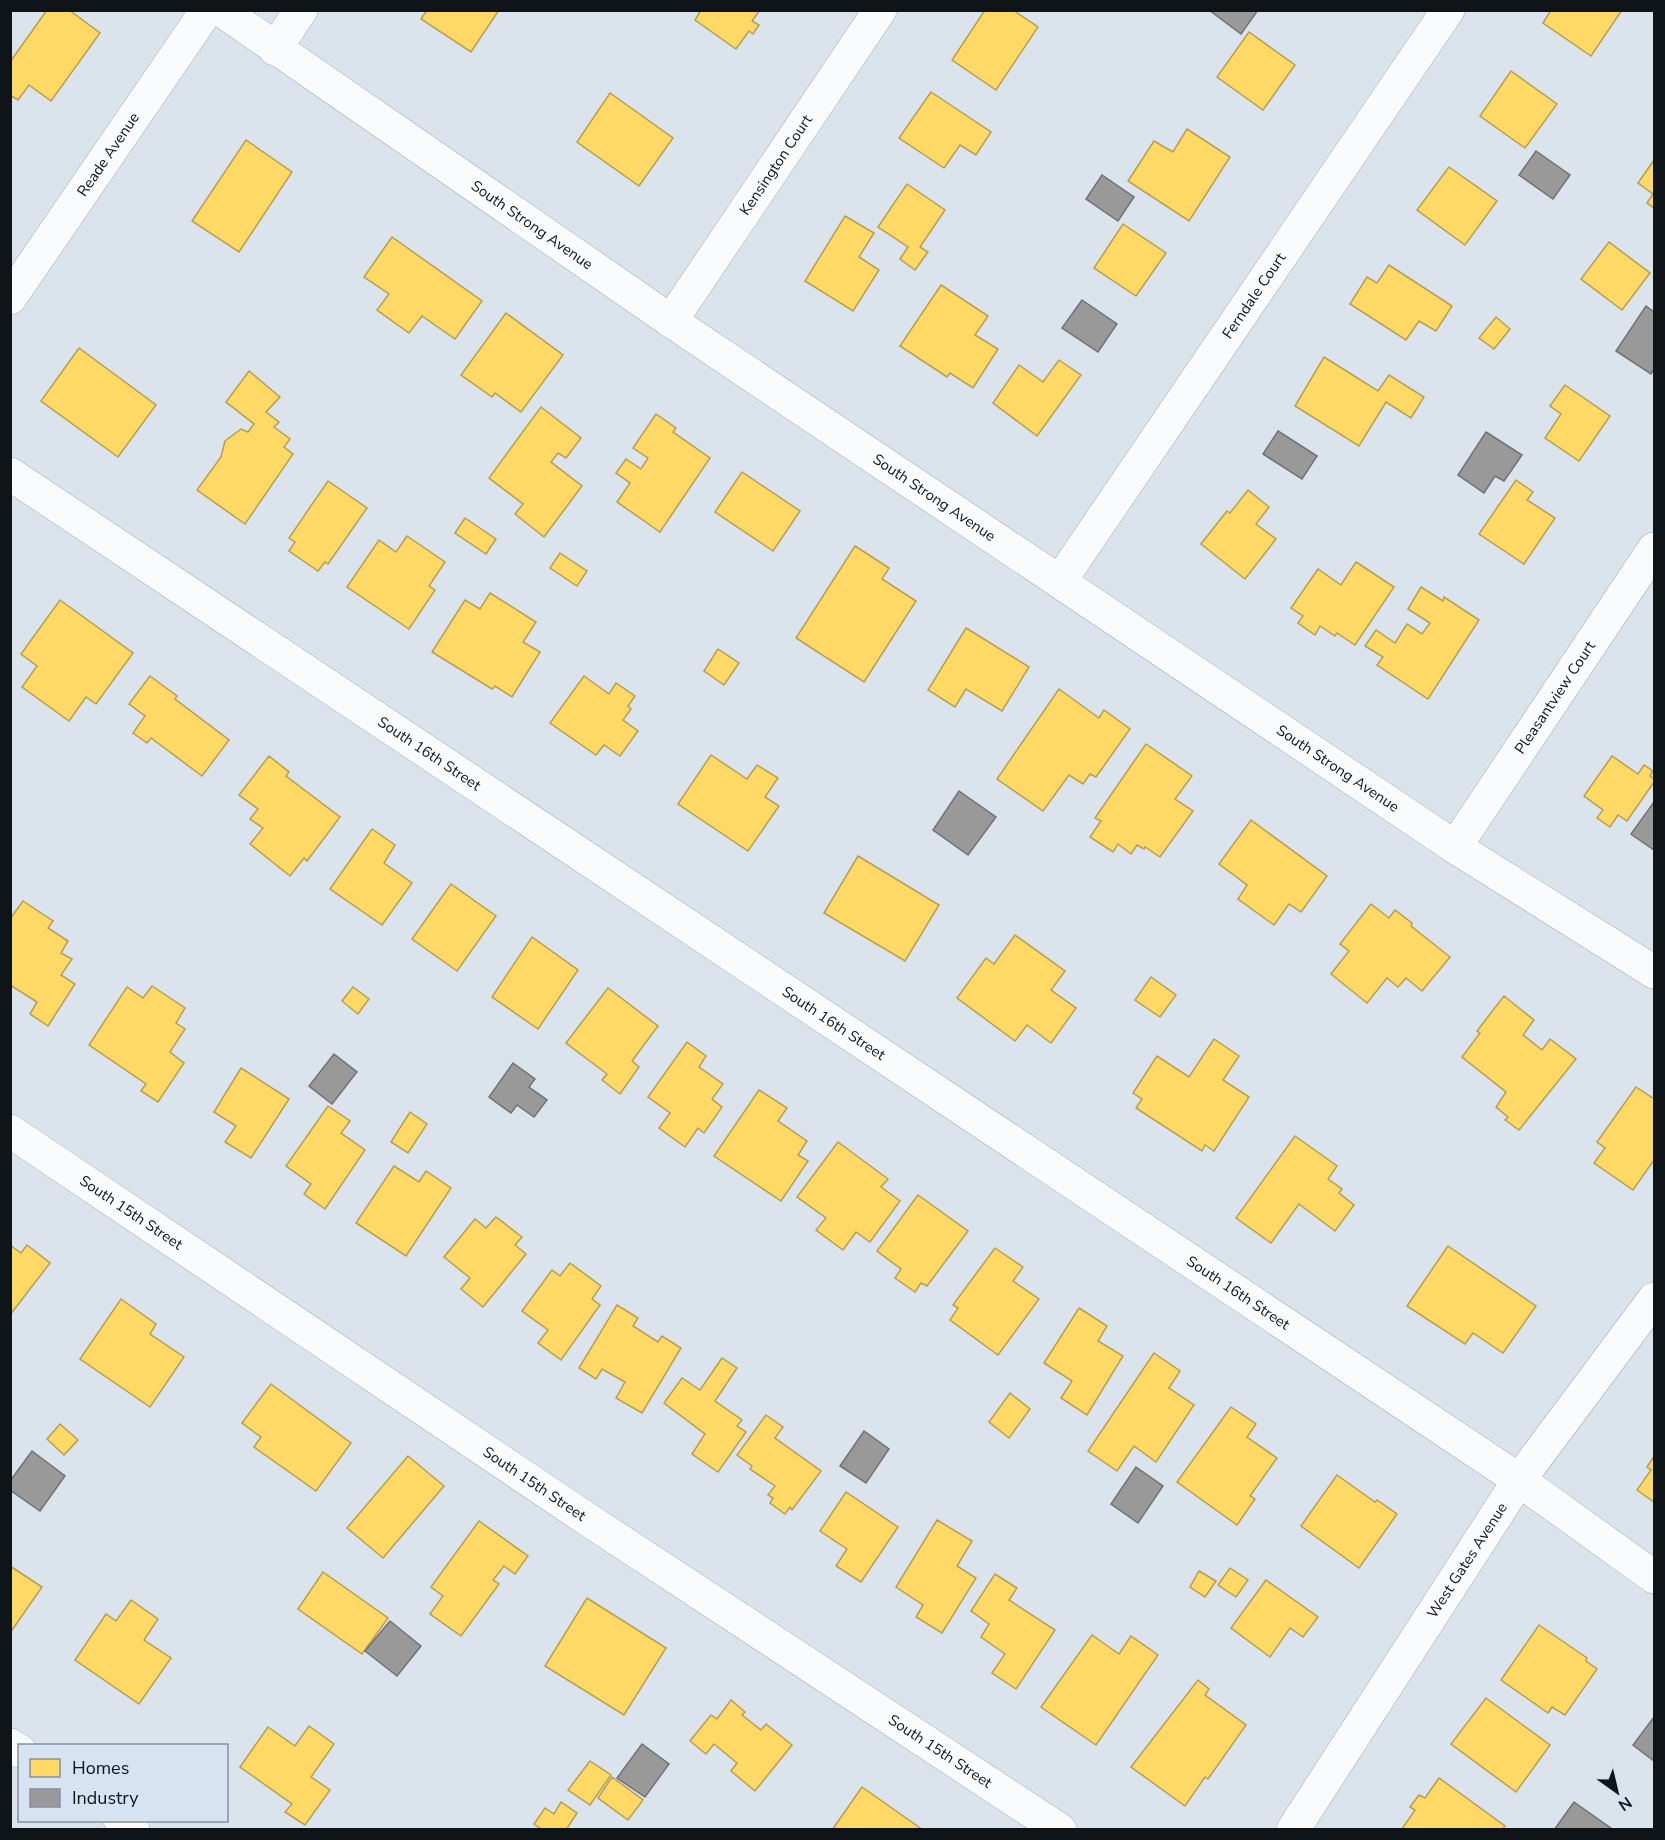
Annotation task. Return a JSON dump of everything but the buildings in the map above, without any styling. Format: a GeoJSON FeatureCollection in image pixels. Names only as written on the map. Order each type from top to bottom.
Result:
{"type":"FeatureCollection","features":[{"type":"Feature","properties":{"kind":"street","name":"Reade Avenue"},"geometry":{"type":"LineString","coordinates":[[10,298],[207,10]]}},
{"type":"Feature","properties":{"kind":"street","name":"South Strong Avenue"},"geometry":{"type":"LineString","coordinates":[[221,10],[671,321],[1455,847],[1654,972]]}},
{"type":"Feature","properties":{"kind":"street"},"geometry":{"type":"LineString","coordinates":[[275,49],[301,10]]}},
{"type":"Feature","properties":{"kind":"street","name":"Kensington Court"},"geometry":{"type":"LineString","coordinates":[[671,321],[880,10]]}},
{"type":"Feature","properties":{"kind":"street","name":"Ferndale Court"},"geometry":{"type":"LineString","coordinates":[[1060,581],[1448,10]]}},
{"type":"Feature","properties":{"kind":"street","name":"South 16th Street"},"geometry":{"type":"LineString","coordinates":[[10,474],[1519,1480],[1654,1577]]}},
{"type":"Feature","properties":{"kind":"street","name":"Pleasantview Court"},"geometry":{"type":"LineString","coordinates":[[1455,847],[1654,549]]}},
{"type":"Feature","properties":{"kind":"street","name":"South 15th Street"},"geometry":{"type":"LineString","coordinates":[[10,1131],[594,1524],[1060,1830]]}},
{"type":"Feature","properties":{"kind":"street","name":"West Gates Avenue"},"geometry":{"type":"LineString","coordinates":[[1293,1830],[1519,1480],[1654,1299]]}}]}
